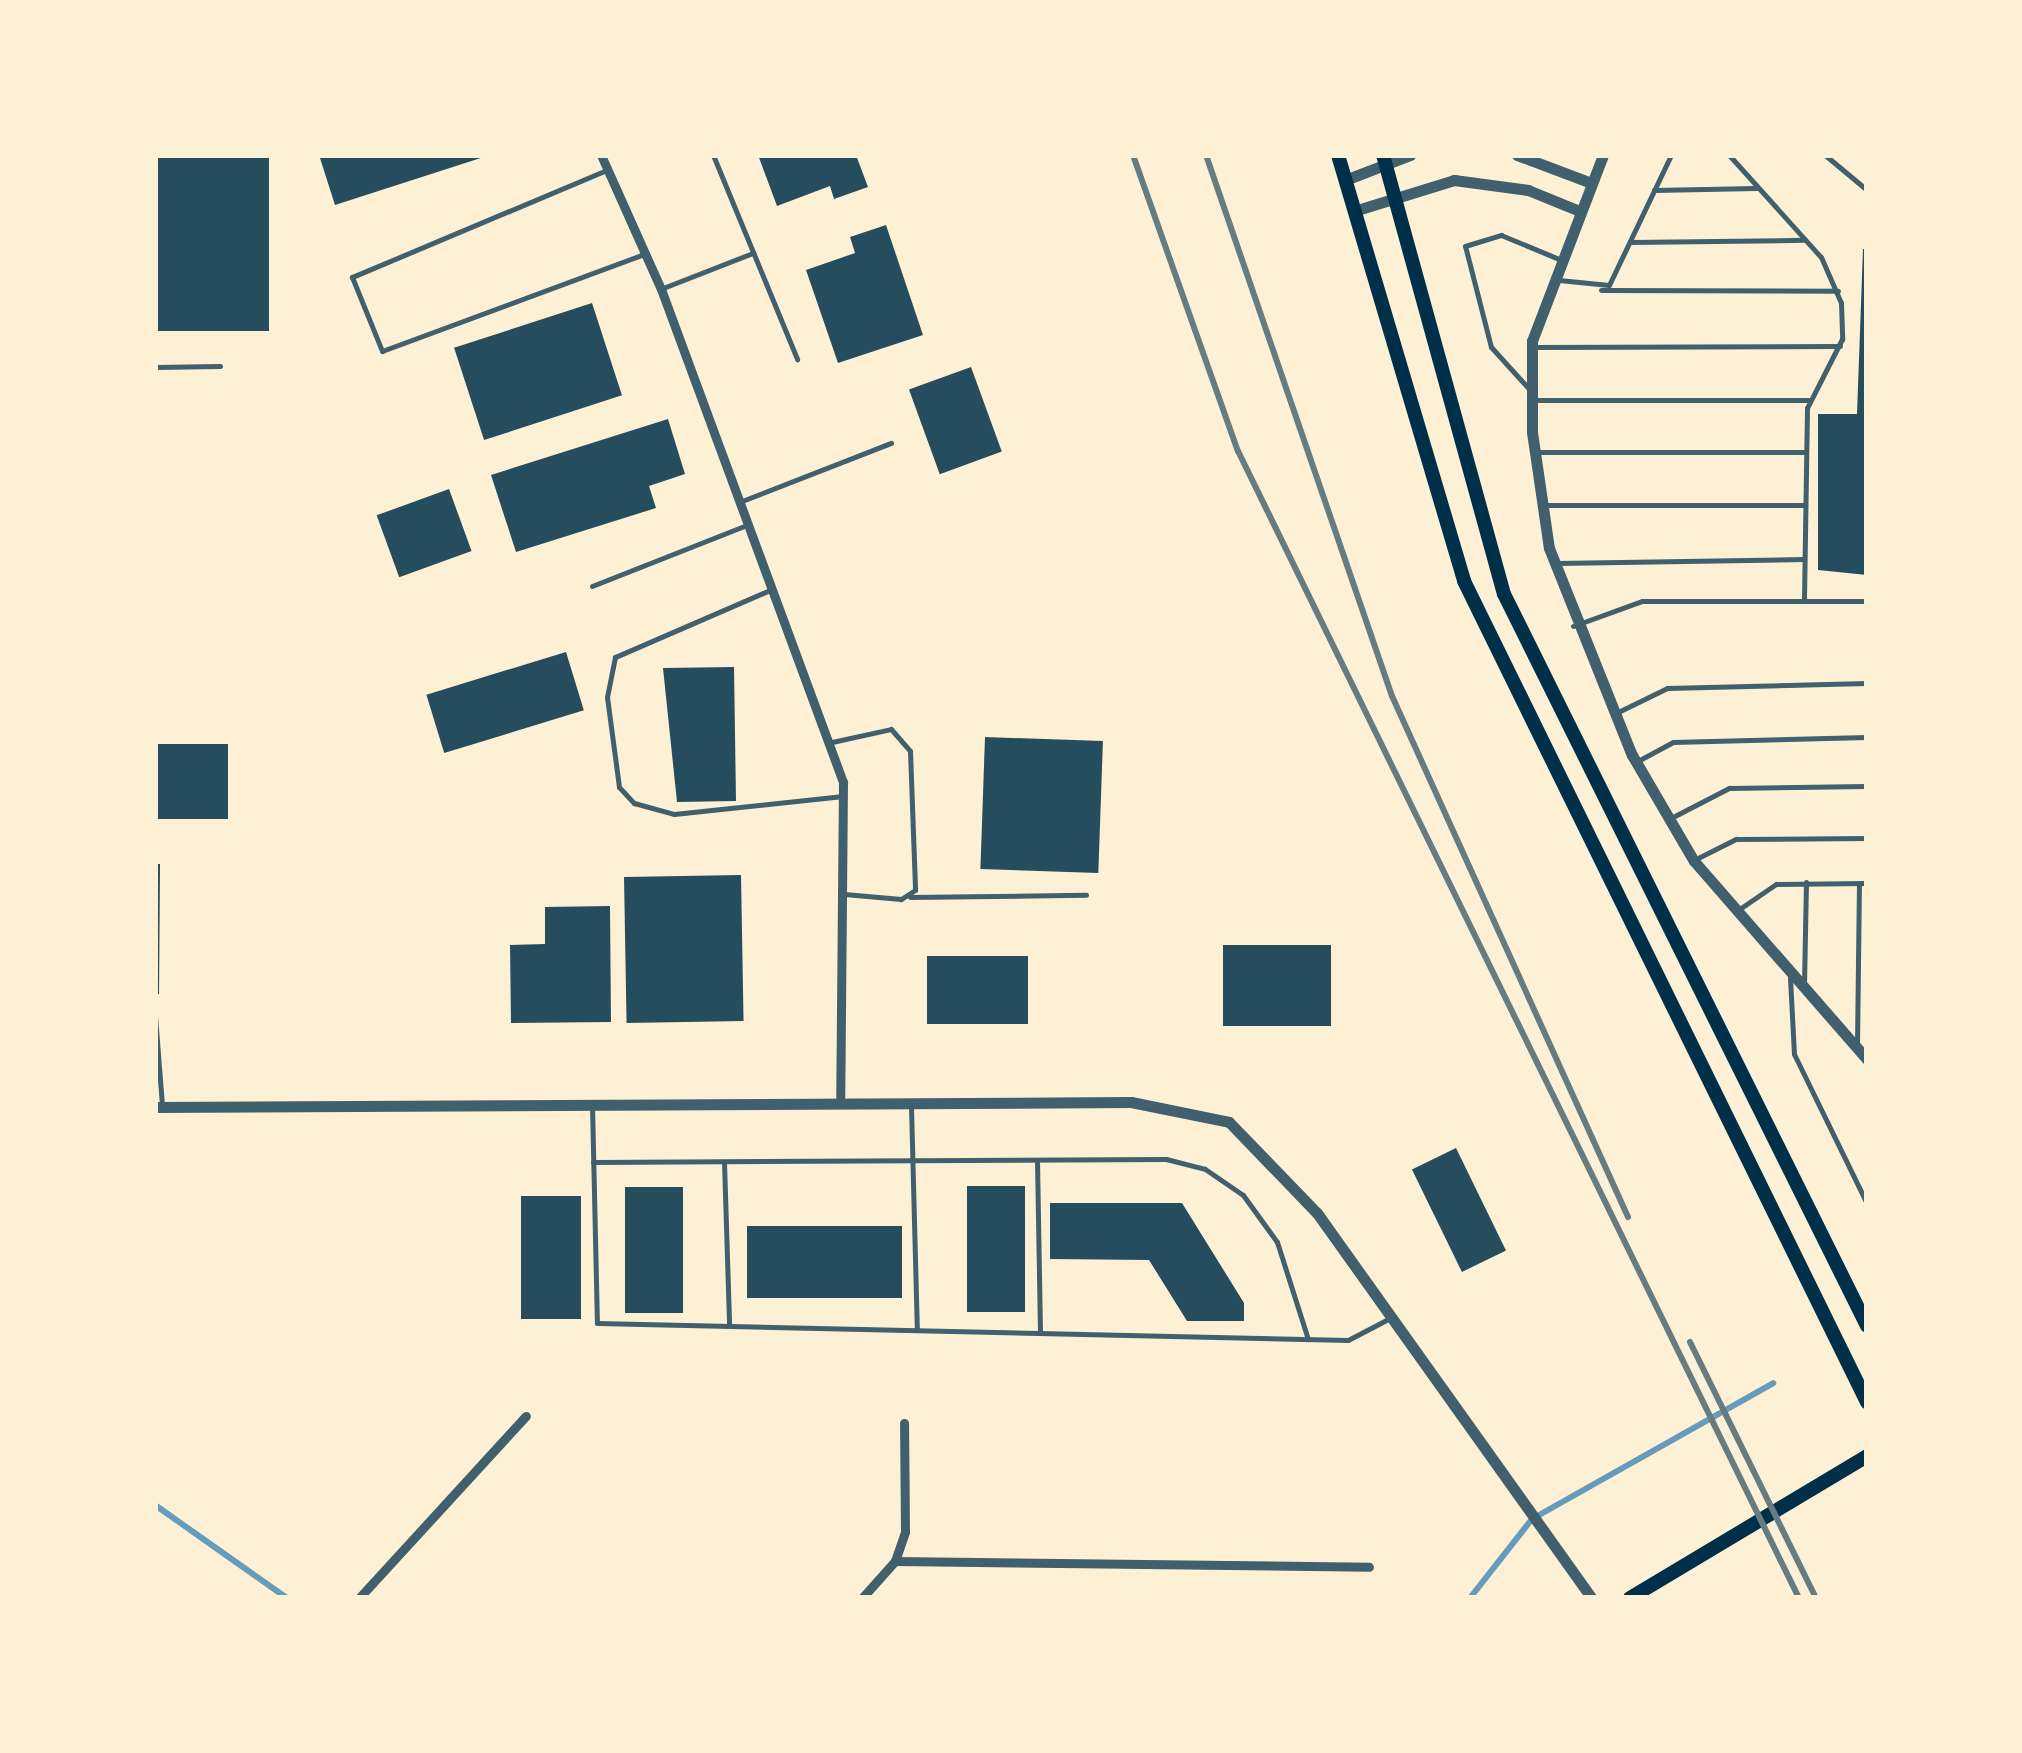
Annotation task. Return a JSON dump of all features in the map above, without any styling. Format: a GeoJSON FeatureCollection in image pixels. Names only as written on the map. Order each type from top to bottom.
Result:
{"type":"FeatureCollection","features":[{"type":"Feature","properties":{"kind":"main road"},"geometry":{"type":"LineString","coordinates":[[1338,155],[1464,581],[1867,1402]]}},
{"type":"Feature","properties":{"kind":"main road"},"geometry":{"type":"LineString","coordinates":[[1384,159],[1504,594],[1867,1326]]}},
{"type":"Feature","properties":{"kind":"main road"},"geometry":{"type":"LineString","coordinates":[[1630,1598],[1867,1456]]}},
{"type":"Feature","properties":{"kind":"street"},"geometry":{"type":"LineString","coordinates":[[601,155],[611,169],[662,289],[832,742],[843,796],[840,1102]]}},
{"type":"Feature","properties":{"kind":"street"},"geometry":{"type":"LineString","coordinates":[[1345,180],[1384,159],[1410,155]]}},
{"type":"Feature","properties":{"kind":"street"},"geometry":{"type":"LineString","coordinates":[[1517,155],[1589,182]]}},
{"type":"Feature","properties":{"kind":"street"},"geometry":{"type":"LineString","coordinates":[[1604,155],[1577,210],[1532,347],[1535,452],[1554,562],[1573,626],[1636,762],[1694,861],[1790,978],[1867,1059]]}},
{"type":"Feature","properties":{"kind":"street"},"geometry":{"type":"LineString","coordinates":[[1354,211],[1454,180],[1493,182],[1577,210]]}},
{"type":"Feature","properties":{"kind":"street"},"geometry":{"type":"LineString","coordinates":[[158,1107],[1130,1102],[1229,1122],[1317,1212],[1592,1598]]}},
{"type":"Feature","properties":{"kind":"street"},"geometry":{"type":"LineString","coordinates":[[359,1598],[526,1416]]}},
{"type":"Feature","properties":{"kind":"street"},"geometry":{"type":"LineString","coordinates":[[862,1598],[896,1561],[905,1532],[904,1423]]}},
{"type":"Feature","properties":{"kind":"street"},"geometry":{"type":"LineString","coordinates":[[896,1561],[1369,1567]]}},
{"type":"Feature","properties":{"kind":"lane"},"geometry":{"type":"LineString","coordinates":[[712,155],[798,359]]}},
{"type":"Feature","properties":{"kind":"lane"},"geometry":{"type":"LineString","coordinates":[[1601,290],[1630,242],[1670,155]]}},
{"type":"Feature","properties":{"kind":"lane"},"geometry":{"type":"LineString","coordinates":[[1729,155],[1806,240],[1838,292],[1840,346],[1808,400],[1804,601]]}},
{"type":"Feature","properties":{"kind":"lane"},"geometry":{"type":"LineString","coordinates":[[1824,155],[1867,190]]}},
{"type":"Feature","properties":{"kind":"lane"},"geometry":{"type":"LineString","coordinates":[[611,169],[352,277],[382,351],[647,253]]}},
{"type":"Feature","properties":{"kind":"lane"},"geometry":{"type":"LineString","coordinates":[[1654,190],[1758,188]]}},
{"type":"Feature","properties":{"kind":"lane"},"geometry":{"type":"LineString","coordinates":[[1559,258],[1501,235],[1464,246],[1491,347],[1532,396],[1808,400]]}},
{"type":"Feature","properties":{"kind":"lane"},"geometry":{"type":"LineString","coordinates":[[1630,242],[1806,240]]}},
{"type":"Feature","properties":{"kind":"lane"},"geometry":{"type":"LineString","coordinates":[[662,289],[753,253]]}},
{"type":"Feature","properties":{"kind":"lane"},"geometry":{"type":"LineString","coordinates":[[1553,278],[1601,290],[1838,292]]}},
{"type":"Feature","properties":{"kind":"lane"},"geometry":{"type":"LineString","coordinates":[[1532,347],[1840,346]]}},
{"type":"Feature","properties":{"kind":"lane"},"geometry":{"type":"LineString","coordinates":[[155,367],[220,366]]}},
{"type":"Feature","properties":{"kind":"lane"},"geometry":{"type":"LineString","coordinates":[[742,501],[891,443]]}},
{"type":"Feature","properties":{"kind":"lane"},"geometry":{"type":"LineString","coordinates":[[1535,452],[1806,452]]}},
{"type":"Feature","properties":{"kind":"lane"},"geometry":{"type":"LineString","coordinates":[[1543,505],[1805,505]]}},
{"type":"Feature","properties":{"kind":"lane"},"geometry":{"type":"LineString","coordinates":[[592,586],[750,524]]}},
{"type":"Feature","properties":{"kind":"lane"},"geometry":{"type":"LineString","coordinates":[[1554,562],[1804,559]]}},
{"type":"Feature","properties":{"kind":"lane"},"geometry":{"type":"LineString","coordinates":[[776,588],[615,657],[607,696],[619,787],[634,803],[674,814],[843,796]]}},
{"type":"Feature","properties":{"kind":"lane"},"geometry":{"type":"LineString","coordinates":[[1573,626],[1642,601],[1867,601]]}},
{"type":"Feature","properties":{"kind":"lane"},"geometry":{"type":"LineString","coordinates":[[1614,715],[1666,688],[1867,683]]}},
{"type":"Feature","properties":{"kind":"lane"},"geometry":{"type":"LineString","coordinates":[[832,742],[878,730],[904,735],[915,890],[907,897]]}},
{"type":"Feature","properties":{"kind":"lane"},"geometry":{"type":"LineString","coordinates":[[1636,762],[1673,742],[1867,737]]}},
{"type":"Feature","properties":{"kind":"lane"},"geometry":{"type":"LineString","coordinates":[[1670,819],[1729,788],[1867,786]]}},
{"type":"Feature","properties":{"kind":"lane"},"geometry":{"type":"LineString","coordinates":[[1694,861],[1736,839],[1867,838]]}},
{"type":"Feature","properties":{"kind":"lane"},"geometry":{"type":"LineString","coordinates":[[1804,993],[1806,882]]}},
{"type":"Feature","properties":{"kind":"lane"},"geometry":{"type":"LineString","coordinates":[[1734,912],[1776,884],[1863,883],[1857,1048]]}},
{"type":"Feature","properties":{"kind":"lane"},"geometry":{"type":"LineString","coordinates":[[844,894],[1086,894]]}},
{"type":"Feature","properties":{"kind":"lane"},"geometry":{"type":"LineString","coordinates":[[1790,978],[1794,1054],[1867,1204]]}},
{"type":"Feature","properties":{"kind":"lane"},"geometry":{"type":"LineString","coordinates":[[155,1016],[158,1107]]}},
{"type":"Feature","properties":{"kind":"lane"},"geometry":{"type":"LineString","coordinates":[[912,1102],[917,1328]]}},
{"type":"Feature","properties":{"kind":"lane"},"geometry":{"type":"LineString","coordinates":[[592,1104],[597,1323],[1348,1340],[1390,1318]]}},
{"type":"Feature","properties":{"kind":"lane"},"geometry":{"type":"LineString","coordinates":[[593,1162],[1166,1159],[1205,1168],[1243,1195],[1277,1242],[1308,1339]]}},
{"type":"Feature","properties":{"kind":"lane"},"geometry":{"type":"LineString","coordinates":[[1038,1160],[1040,1331]]}},
{"type":"Feature","properties":{"kind":"lane"},"geometry":{"type":"LineString","coordinates":[[724,1162],[729,1324]]}},
{"type":"Feature","properties":{"kind":"building"},"geometry":{"type":"Polygon","coordinates":[[[155,155],[269,155],[269,331],[155,331],[155,155]]]}},
{"type":"Feature","properties":{"kind":"building"},"geometry":{"type":"Polygon","coordinates":[[[319,155],[487,155],[487,156],[335,205],[319,155]]]}},
{"type":"Feature","properties":{"kind":"building"},"geometry":{"type":"Polygon","coordinates":[[[758,155],[856,155],[868,187],[834,199],[830,186],[777,206],[758,155]]]}},
{"type":"Feature","properties":{"kind":"building"},"geometry":{"type":"Polygon","coordinates":[[[886,225],[923,335],[838,363],[806,270],[855,253],[850,237],[886,225]]]}},
{"type":"Feature","properties":{"kind":"building"},"geometry":{"type":"Polygon","coordinates":[[[1863,249],[1867,249],[1867,575],[1818,570],[1818,414],[1857,414],[1863,249]]]}},
{"type":"Feature","properties":{"kind":"building"},"geometry":{"type":"Polygon","coordinates":[[[592,303],[622,395],[484,440],[454,348],[592,303]]]}},
{"type":"Feature","properties":{"kind":"building"},"geometry":{"type":"Polygon","coordinates":[[[971,367],[1002,452],[940,474],[909,390],[971,367]]]}},
{"type":"Feature","properties":{"kind":"building"},"geometry":{"type":"Polygon","coordinates":[[[668,419],[685,474],[649,486],[656,508],[516,552],[491,475],[668,419]]]}},
{"type":"Feature","properties":{"kind":"building"},"geometry":{"type":"Polygon","coordinates":[[[449,489],[472,551],[399,577],[377,515],[449,489]]]}},
{"type":"Feature","properties":{"kind":"building"},"geometry":{"type":"Polygon","coordinates":[[[566,652],[584,710],[444,753],[426,695],[566,652]]]}},
{"type":"Feature","properties":{"kind":"building"},"geometry":{"type":"Polygon","coordinates":[[[734,667],[736,801],[677,802],[663,668],[734,667]]]}},
{"type":"Feature","properties":{"kind":"building"},"geometry":{"type":"Polygon","coordinates":[[[985,737],[1103,741],[1098,873],[980,869],[985,737]]]}},
{"type":"Feature","properties":{"kind":"building"},"geometry":{"type":"Polygon","coordinates":[[[155,744],[228,744],[228,819],[155,819],[155,744]]]}},
{"type":"Feature","properties":{"kind":"building"},"geometry":{"type":"Polygon","coordinates":[[[155,864],[160,864],[159,994],[155,994],[155,864]]]}},
{"type":"Feature","properties":{"kind":"building"},"geometry":{"type":"Polygon","coordinates":[[[741,875],[744,1021],[627,1023],[624,877],[741,875]]]}},
{"type":"Feature","properties":{"kind":"building"},"geometry":{"type":"Polygon","coordinates":[[[610,906],[611,1022],[511,1023],[510,945],[545,944],[545,907],[610,906]]]}},
{"type":"Feature","properties":{"kind":"building"},"geometry":{"type":"Polygon","coordinates":[[[1223,945],[1331,945],[1331,1026],[1223,1026],[1223,945]]]}},
{"type":"Feature","properties":{"kind":"building"},"geometry":{"type":"Polygon","coordinates":[[[927,956],[1028,956],[1028,1024],[927,1024],[927,956]]]}},
{"type":"Feature","properties":{"kind":"building"},"geometry":{"type":"Polygon","coordinates":[[[1456,1148],[1506,1250],[1462,1272],[1412,1169],[1456,1148]]]}},
{"type":"Feature","properties":{"kind":"building"},"geometry":{"type":"Polygon","coordinates":[[[967,1186],[1025,1186],[1025,1312],[967,1312],[967,1186]]]}},
{"type":"Feature","properties":{"kind":"building"},"geometry":{"type":"Polygon","coordinates":[[[625,1187],[683,1187],[683,1313],[625,1313],[625,1187]]]}},
{"type":"Feature","properties":{"kind":"building"},"geometry":{"type":"Polygon","coordinates":[[[521,1196],[581,1196],[581,1319],[521,1319],[521,1196]]]}},
{"type":"Feature","properties":{"kind":"building"},"geometry":{"type":"Polygon","coordinates":[[[1050,1203],[1182,1203],[1244,1303],[1244,1321],[1187,1321],[1149,1260],[1050,1259],[1050,1203]]]}},
{"type":"Feature","properties":{"kind":"building"},"geometry":{"type":"Polygon","coordinates":[[[747,1226],[902,1226],[902,1298],[747,1298],[747,1226]]]}},
{"type":"Feature","properties":{"kind":"waterway"},"geometry":{"type":"LineString","coordinates":[[1470,1598],[1532,1519],[1773,1383]]}},
{"type":"Feature","properties":{"kind":"waterway"},"geometry":{"type":"LineString","coordinates":[[155,1505],[287,1598]]}},
{"type":"Feature","properties":{"kind":"railway"},"geometry":{"type":"LineString","coordinates":[[1133,155],[1238,451],[1799,1598]]}},
{"type":"Feature","properties":{"kind":"railway"},"geometry":{"type":"LineString","coordinates":[[1206,155],[1392,696],[1628,1217]]}},
{"type":"Feature","properties":{"kind":"railway"},"geometry":{"type":"LineString","coordinates":[[1690,1342],[1816,1598]]}}]}
